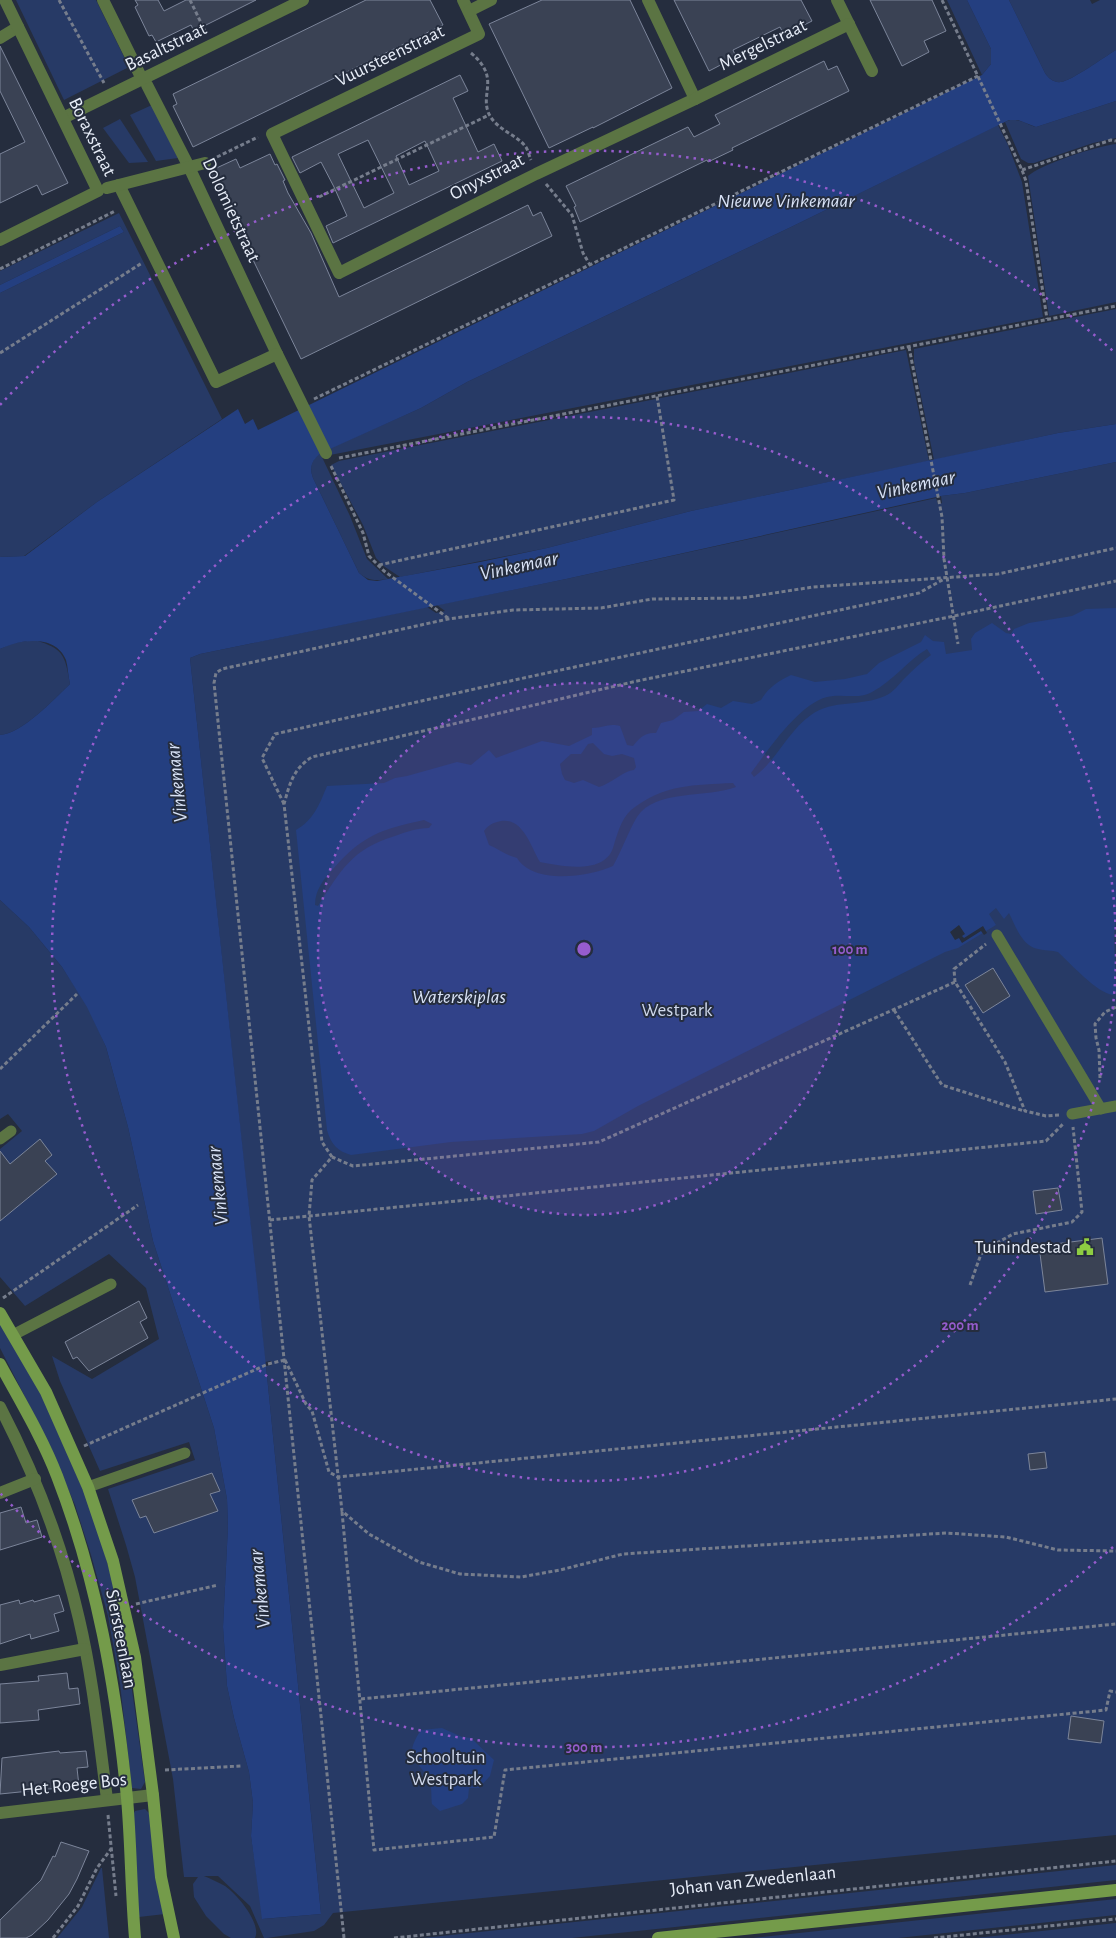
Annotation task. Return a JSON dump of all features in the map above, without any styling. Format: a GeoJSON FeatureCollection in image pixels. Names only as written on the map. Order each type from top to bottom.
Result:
{"type":"FeatureCollection","features":[{"type":"Feature","properties":{"kind":"main road","name":"Siersteenlaan"},"geometry":{"type":"LineString","coordinates":[[0,1313],[46,1392],[88,1486],[112,1561],[135,1657],[153,1796],[161,1877],[174,1938]]}},
{"type":"Feature","properties":{"kind":"main road","name":"Siersteenlaan"},"geometry":{"type":"LineString","coordinates":[[0,1364],[24,1407],[56,1475],[84,1556],[100,1613],[127,1798],[135,1938]]}},
{"type":"Feature","properties":{"kind":"main road"},"geometry":{"type":"LineString","coordinates":[[658,1938],[1116,1890]]}},
{"type":"Feature","properties":{"kind":"street","name":"Boraxstraat"},"geometry":{"type":"LineString","coordinates":[[0,240],[98,192],[4,0]]}},
{"type":"Feature","properties":{"kind":"street","name":"Dolomietstraat"},"geometry":{"type":"LineString","coordinates":[[104,0],[190,167],[278,354],[305,404],[327,457]]}},
{"type":"Feature","properties":{"kind":"street","name":"Basaltstraat"},"geometry":{"type":"LineString","coordinates":[[63,118],[110,95],[145,82],[283,4],[303,0]]}},
{"type":"Feature","properties":{"kind":"street","name":"Vuursteenstraat"},"geometry":{"type":"LineString","coordinates":[[272,134],[479,34],[466,6],[491,0]]}},
{"type":"Feature","properties":{"kind":"street"},"geometry":{"type":"LineString","coordinates":[[648,0],[695,99]]}},
{"type":"Feature","properties":{"kind":"street"},"geometry":{"type":"LineString","coordinates":[[836,0],[872,72]]}},
{"type":"Feature","properties":{"kind":"street","name":"Mergelstraat"},"geometry":{"type":"LineString","coordinates":[[695,99],[849,24]]}},
{"type":"Feature","properties":{"kind":"street"},"geometry":{"type":"LineString","coordinates":[[0,38],[18,27]]}},
{"type":"Feature","properties":{"kind":"street","name":"Onyxstraat"},"geometry":{"type":"LineString","coordinates":[[272,134],[339,273],[536,174],[695,99]]}},
{"type":"Feature","properties":{"kind":"street"},"geometry":{"type":"LineString","coordinates":[[205,163],[113,186],[149,258],[216,382],[278,354]]}},
{"type":"Feature","properties":{"kind":"street","name":"Siersteenlaan"},"geometry":{"type":"LineString","coordinates":[[0,1407],[35,1479],[50,1518],[79,1618],[107,1800]]}},
{"type":"Feature","properties":{"kind":"street"},"geometry":{"type":"LineString","coordinates":[[0,1493],[35,1479]]}},
{"type":"Feature","properties":{"kind":"street"},"geometry":{"type":"LineString","coordinates":[[0,1665],[85,1649]]}},
{"type":"Feature","properties":{"kind":"street","name":"Het Roege Bos"},"geometry":{"type":"LineString","coordinates":[[0,1812],[153,1796]]}},
{"type":"Feature","properties":{"kind":"lane"},"geometry":{"type":"LineString","coordinates":[[997,935],[1101,1109]]}},
{"type":"Feature","properties":{"kind":"lane"},"geometry":{"type":"LineString","coordinates":[[1072,1114],[1116,1106]]}},
{"type":"Feature","properties":{"kind":"lane"},"geometry":{"type":"LineString","coordinates":[[0,1139],[11,1131]]}},
{"type":"Feature","properties":{"kind":"lane"},"geometry":{"type":"LineString","coordinates":[[13,1335],[111,1284]]}},
{"type":"Feature","properties":{"kind":"lane"},"geometry":{"type":"LineString","coordinates":[[88,1486],[185,1453]]}},
{"type":"Feature","properties":{"kind":"path"},"geometry":{"type":"LineString","coordinates":[[59,0],[85,45],[110,95]]}},
{"type":"Feature","properties":{"kind":"path"},"geometry":{"type":"LineString","coordinates":[[190,0],[212,45]]}},
{"type":"Feature","properties":{"kind":"path"},"geometry":{"type":"LineString","coordinates":[[942,0],[979,76],[1026,181],[1047,320]]}},
{"type":"Feature","properties":{"kind":"path"},"geometry":{"type":"LineString","coordinates":[[460,43],[475,56],[487,72],[489,84],[487,103],[490,115],[498,126],[525,145],[536,174],[572,215],[583,253],[590,265]]}},
{"type":"Feature","properties":{"kind":"path"},"geometry":{"type":"LineString","coordinates":[[305,404],[979,76]]}},
{"type":"Feature","properties":{"kind":"path"},"geometry":{"type":"LineString","coordinates":[[306,204],[490,115]]}},
{"type":"Feature","properties":{"kind":"path"},"geometry":{"type":"LineString","coordinates":[[205,163],[261,136],[272,134]]}},
{"type":"Feature","properties":{"kind":"path"},"geometry":{"type":"LineString","coordinates":[[1022,170],[1111,140],[1116,140]]}},
{"type":"Feature","properties":{"kind":"path"},"geometry":{"type":"LineString","coordinates":[[0,269],[123,207]]}},
{"type":"Feature","properties":{"kind":"path"},"geometry":{"type":"LineString","coordinates":[[0,353],[149,258]]}},
{"type":"Feature","properties":{"kind":"path"},"geometry":{"type":"LineString","coordinates":[[448,619],[384,571],[370,556],[363,533],[327,457],[657,396],[1116,306]]}},
{"type":"Feature","properties":{"kind":"path"},"geometry":{"type":"LineString","coordinates":[[909,346],[944,527],[944,559],[958,644]]}},
{"type":"Feature","properties":{"kind":"path"},"geometry":{"type":"LineString","coordinates":[[379,565],[674,500],[657,396]]}},
{"type":"Feature","properties":{"kind":"path"},"geometry":{"type":"LineString","coordinates":[[344,1938],[214,683],[216,673],[222,669],[448,619],[513,610],[601,608],[652,599],[742,598],[813,587],[998,574],[1116,548]]}},
{"type":"Feature","properties":{"kind":"path"},"geometry":{"type":"LineString","coordinates":[[947,577],[919,593],[519,679],[275,734],[262,758],[284,804],[322,1142],[332,1157],[353,1166],[599,1142],[955,982]]}},
{"type":"Feature","properties":{"kind":"path"},"geometry":{"type":"LineString","coordinates":[[284,804],[292,779],[301,764],[312,757],[637,681],[1116,581]]}},
{"type":"Feature","properties":{"kind":"path"},"geometry":{"type":"LineString","coordinates":[[997,935],[954,969],[955,982],[1005,1062],[1025,1111]]}},
{"type":"Feature","properties":{"kind":"path"},"geometry":{"type":"LineString","coordinates":[[0,1069],[77,994]]}},
{"type":"Feature","properties":{"kind":"path"},"geometry":{"type":"LineString","coordinates":[[1100,1079],[1099,1050],[1095,1024],[1105,1012],[1116,1006]]}},
{"type":"Feature","properties":{"kind":"path"},"geometry":{"type":"LineString","coordinates":[[894,1010],[942,1085],[1046,1116],[1072,1114]]}},
{"type":"Feature","properties":{"kind":"path"},"geometry":{"type":"LineString","coordinates":[[270,1220],[1046,1141],[1072,1114]]}},
{"type":"Feature","properties":{"kind":"path"},"geometry":{"type":"LineString","coordinates":[[970,1285],[981,1254],[995,1244],[1013,1234],[1072,1222],[1082,1212],[1072,1114]]}},
{"type":"Feature","properties":{"kind":"path"},"geometry":{"type":"LineString","coordinates":[[332,1157],[312,1180],[309,1216],[342,1511],[374,1850],[494,1837],[506,1770],[1106,1710],[1110,1691],[1116,1692]]}},
{"type":"Feature","properties":{"kind":"path"},"geometry":{"type":"LineString","coordinates":[[2,1299],[138,1205]]}},
{"type":"Feature","properties":{"kind":"path"},"geometry":{"type":"LineString","coordinates":[[285,1360],[306,1404],[312,1411],[329,1472],[338,1478],[1116,1399]]}},
{"type":"Feature","properties":{"kind":"path"},"geometry":{"type":"LineString","coordinates":[[72,1452],[196,1395],[268,1364],[285,1360]]}},
{"type":"Feature","properties":{"kind":"path"},"geometry":{"type":"LineString","coordinates":[[342,1511],[369,1534],[419,1562],[460,1574],[521,1577],[560,1570],[623,1554],[946,1533],[1006,1538],[1058,1550],[1116,1551]]}},
{"type":"Feature","properties":{"kind":"path"},"geometry":{"type":"LineString","coordinates":[[124,1608],[218,1585]]}},
{"type":"Feature","properties":{"kind":"path"},"geometry":{"type":"LineString","coordinates":[[361,1699],[1116,1624]]}},
{"type":"Feature","properties":{"kind":"path"},"geometry":{"type":"LineString","coordinates":[[160,1771],[242,1766]]}},
{"type":"Feature","properties":{"kind":"path"},"geometry":{"type":"LineString","coordinates":[[107,1800],[116,1903]]}},
{"type":"Feature","properties":{"kind":"path"},"geometry":{"type":"LineString","coordinates":[[52,1938],[78,1906],[97,1868],[111,1848]]}},
{"type":"Feature","properties":{"kind":"path","name":"Johan van Zwedenlaan"},"geometry":{"type":"LineString","coordinates":[[394,1938],[1116,1861]]}},
{"type":"Feature","properties":{"kind":"path"},"geometry":{"type":"LineString","coordinates":[[934,1938],[1116,1919]]}},
{"type":"Feature","properties":{"kind":"green space"},"geometry":{"type":"Polygon","coordinates":[[[16,0],[96,0],[129,67],[64,100],[16,0]]]}},
{"type":"Feature","properties":{"kind":"green space"},"geometry":{"type":"Polygon","coordinates":[[[947,0],[967,0],[991,49],[991,64],[982,75],[947,0]]]}},
{"type":"Feature","properties":{"kind":"green space"},"geometry":{"type":"Polygon","coordinates":[[[1009,0],[1090,0],[1092,4],[1100,0],[1116,0],[1116,50],[1073,77],[1061,82],[1054,81],[1045,73],[1009,0]]]}},
{"type":"Feature","properties":{"kind":"green space"},"geometry":{"type":"Polygon","coordinates":[[[1116,101],[1116,138],[1093,143],[1034,163],[1028,163],[1021,159],[1005,122],[1017,120],[1036,127],[1116,101]]]}},
{"type":"Feature","properties":{"kind":"green space"},"geometry":{"type":"Polygon","coordinates":[[[152,105],[178,158],[156,161],[130,115],[152,105]]]}},
{"type":"Feature","properties":{"kind":"green space"},"geometry":{"type":"Polygon","coordinates":[[[120,119],[148,162],[129,163],[103,128],[120,119]]]}},
{"type":"Feature","properties":{"kind":"green space"},"geometry":{"type":"Polygon","coordinates":[[[998,125],[1022,182],[1043,317],[330,455],[328,449],[421,408],[467,382],[791,227],[998,125]]]}},
{"type":"Feature","properties":{"kind":"green space"},"geometry":{"type":"Polygon","coordinates":[[[1116,144],[1116,302],[1049,316],[1028,176],[1045,166],[1070,156],[1116,144]]]}},
{"type":"Feature","properties":{"kind":"green space"},"geometry":{"type":"Polygon","coordinates":[[[119,213],[222,419],[97,502],[24,556],[0,557],[0,293],[124,232],[120,226],[0,285],[0,271],[119,213]]]}},
{"type":"Feature","properties":{"kind":"green space"},"geometry":{"type":"Polygon","coordinates":[[[1116,309],[1116,424],[1058,433],[934,460],[914,362],[914,349],[1116,309]]]}},
{"type":"Feature","properties":{"kind":"green space"},"geometry":{"type":"Polygon","coordinates":[[[906,350],[929,461],[691,511],[547,548],[400,577],[376,558],[363,525],[331,465],[339,461],[906,350]]]}},
{"type":"Feature","properties":{"kind":"green space"},"geometry":{"type":"Polygon","coordinates":[[[320,453],[350,516],[367,559],[388,579],[372,580],[359,573],[313,478],[312,464],[320,453]]]}},
{"type":"Feature","properties":{"kind":"green space","name":"Westpark"},"geometry":{"type":"Polygon","coordinates":[[[1116,462],[1116,1835],[333,1913],[324,1925],[314,1931],[267,1938],[264,1938],[250,1906],[218,1876],[204,1876],[230,1890],[247,1910],[255,1925],[255,1938],[231,1938],[224,1934],[206,1916],[194,1897],[193,1884],[198,1877],[184,1877],[173,1779],[135,1577],[108,1489],[195,1460],[189,1442],[100,1471],[60,1381],[52,1356],[92,1379],[159,1339],[146,1288],[109,1254],[25,1306],[0,1277],[0,1149],[22,1131],[8,1114],[0,1119],[0,900],[29,927],[62,967],[88,1007],[106,1047],[128,1127],[153,1241],[214,1428],[227,1499],[228,1526],[223,1627],[227,1686],[249,1772],[253,1803],[251,1836],[263,1919],[321,1914],[266,1366],[272,1365],[271,1361],[265,1362],[190,658],[200,654],[427,607],[436,613],[445,611],[437,605],[566,579],[936,498],[938,504],[942,503],[941,496],[965,493],[1116,462]]]}},
{"type":"Feature","properties":{"kind":"green space"},"geometry":{"type":"Polygon","coordinates":[[[35,640],[45,643],[62,654],[70,684],[28,722],[9,733],[0,735],[0,649],[13,643],[35,640]]]}},
{"type":"Feature","properties":{"kind":"green space"},"geometry":{"type":"Polygon","coordinates":[[[0,1321],[39,1389],[88,1501],[104,1551],[121,1612],[145,1782],[141,1789],[132,1788],[120,1684],[108,1616],[91,1555],[75,1505],[45,1436],[0,1348],[0,1321]]]}},
{"type":"Feature","properties":{"kind":"green space"},"geometry":{"type":"Polygon","coordinates":[[[145,1809],[150,1814],[165,1914],[139,1917],[133,1815],[135,1811],[145,1809]]]}},
{"type":"Feature","properties":{"kind":"green space"},"geometry":{"type":"Polygon","coordinates":[[[1116,1865],[1116,1880],[572,1938],[423,1938],[1116,1865]]]}},
{"type":"Feature","properties":{"kind":"green space"},"geometry":{"type":"Polygon","coordinates":[[[101,1868],[109,1938],[57,1938],[82,1907],[101,1868]]]}},
{"type":"Feature","properties":{"kind":"green space"},"geometry":{"type":"Polygon","coordinates":[[[1116,1899],[1116,1915],[898,1938],[753,1938],[1116,1899]]]}},
{"type":"Feature","properties":{"kind":"green space"},"geometry":{"type":"Polygon","coordinates":[[[1116,1923],[1116,1938],[975,1938],[1116,1923]]]}},
{"type":"Feature","properties":{"kind":"water"},"geometry":{"type":"Polygon","coordinates":[[[967,0],[1009,0],[1045,73],[1056,82],[1073,77],[1116,50],[1116,101],[1036,127],[1018,120],[1009,120],[467,382],[421,408],[321,453],[312,464],[313,478],[359,573],[368,580],[377,581],[547,548],[691,511],[1058,433],[1116,424],[1116,462],[965,493],[941,496],[566,579],[200,654],[190,658],[266,1366],[321,1914],[262,1919],[251,1836],[253,1803],[249,1772],[227,1686],[223,1627],[228,1526],[227,1499],[214,1428],[153,1241],[128,1127],[106,1047],[87,1007],[62,967],[29,927],[0,900],[0,735],[9,733],[28,722],[70,684],[66,660],[61,652],[46,642],[27,641],[0,649],[0,557],[25,556],[97,502],[238,409],[245,424],[253,419],[258,430],[982,75],[991,64],[991,49],[967,0]]]}},
{"type":"Feature","properties":{"kind":"water"},"geometry":{"type":"Polygon","coordinates":[[[120,226],[124,232],[0,293],[0,285],[120,226]]]}},
{"type":"Feature","properties":{"kind":"water","name":"Waterskiplas"},"geometry":{"type":"Polygon","coordinates":[[[1116,608],[1116,915],[1114,936],[1116,992],[1113,995],[1092,984],[1058,952],[1032,947],[1020,935],[1009,913],[1004,919],[996,908],[989,914],[996,925],[958,948],[945,952],[638,1106],[594,1131],[582,1134],[451,1142],[351,1155],[338,1149],[330,1139],[327,1130],[296,830],[312,816],[327,786],[384,783],[395,778],[457,762],[471,765],[489,750],[496,758],[542,741],[569,746],[592,735],[592,728],[609,725],[620,726],[627,745],[633,746],[643,736],[649,733],[656,733],[661,723],[673,720],[684,712],[698,711],[707,704],[721,708],[733,701],[752,704],[761,700],[774,685],[791,675],[815,682],[845,679],[867,674],[879,663],[921,642],[925,635],[933,641],[944,642],[946,654],[972,650],[971,639],[975,633],[992,623],[1006,633],[1011,634],[1014,629],[1029,623],[1072,616],[1086,609],[1116,608]],[[927,649],[872,692],[862,696],[827,697],[816,701],[785,729],[751,773],[754,777],[762,770],[796,729],[811,715],[828,707],[876,699],[891,693],[914,669],[931,655],[927,649]],[[593,743],[588,744],[581,754],[571,754],[560,764],[565,780],[574,783],[583,780],[599,787],[634,770],[636,767],[634,758],[622,754],[612,756],[604,754],[593,743]],[[733,783],[692,786],[655,795],[631,810],[620,828],[608,857],[601,862],[591,865],[581,867],[540,862],[529,840],[513,822],[497,822],[489,825],[484,831],[489,845],[517,858],[525,867],[536,872],[562,876],[590,873],[613,866],[637,817],[645,808],[669,798],[736,787],[733,783]],[[424,820],[374,835],[344,857],[318,889],[315,905],[318,906],[349,862],[368,847],[412,830],[429,828],[432,824],[424,820]]]}},
{"type":"Feature","properties":{"kind":"water"},"geometry":{"type":"Polygon","coordinates":[[[442,1728],[462,1737],[471,1738],[494,1760],[490,1776],[479,1788],[469,1788],[468,1798],[462,1804],[440,1811],[432,1804],[430,1784],[415,1759],[412,1748],[421,1730],[442,1728]]]}},
{"type":"Feature","properties":{"kind":"pier"},"geometry":{"type":"Polygon","coordinates":[[[959,925],[965,934],[962,936],[964,938],[983,926],[987,933],[984,935],[981,931],[962,943],[959,938],[955,940],[950,932],[959,925]]]}},
{"type":"Feature","properties":{"kind":"building"},"geometry":{"type":"Polygon","coordinates":[[[135,0],[158,0],[164,11],[186,0],[256,0],[194,31],[191,25],[156,42],[152,35],[149,36],[135,7],[138,5],[135,0]]]}},
{"type":"Feature","properties":{"kind":"building"},"geometry":{"type":"Polygon","coordinates":[[[366,0],[430,0],[443,25],[193,147],[173,106],[177,104],[173,94],[366,0]]]}},
{"type":"Feature","properties":{"kind":"building"},"geometry":{"type":"Polygon","coordinates":[[[542,0],[630,0],[672,88],[549,148],[489,24],[542,0]]]}},
{"type":"Feature","properties":{"kind":"building"},"geometry":{"type":"Polygon","coordinates":[[[674,0],[801,0],[812,21],[784,35],[780,27],[733,50],[736,57],[709,71],[674,0]]]}},
{"type":"Feature","properties":{"kind":"building"},"geometry":{"type":"Polygon","coordinates":[[[870,0],[932,0],[946,31],[924,41],[929,52],[902,66],[870,0]]]}},
{"type":"Feature","properties":{"kind":"building"},"geometry":{"type":"Polygon","coordinates":[[[0,46],[68,183],[42,195],[37,185],[0,203],[0,154],[25,142],[0,91],[0,46]]]}},
{"type":"Feature","properties":{"kind":"building"},"geometry":{"type":"Polygon","coordinates":[[[824,61],[828,70],[837,66],[849,91],[732,148],[733,150],[708,162],[707,160],[580,222],[574,207],[576,206],[566,186],[688,127],[694,137],[720,124],[715,115],[824,61]]]}},
{"type":"Feature","properties":{"kind":"building"},"geometry":{"type":"Polygon","coordinates":[[[460,75],[468,91],[453,98],[478,152],[494,144],[502,161],[333,243],[326,226],[347,216],[334,187],[321,162],[300,173],[292,157],[460,75]],[[368,140],[338,154],[364,208],[394,193],[368,140]],[[425,141],[396,156],[409,185],[439,171],[425,141]]]}},
{"type":"Feature","properties":{"kind":"building"},"geometry":{"type":"Polygon","coordinates":[[[270,154],[285,180],[283,181],[288,193],[311,233],[339,297],[528,205],[533,216],[541,212],[552,236],[301,359],[210,171],[236,159],[240,168],[270,154]]]}},
{"type":"Feature","properties":{"kind":"building"},"geometry":{"type":"Polygon","coordinates":[[[993,968],[1010,996],[983,1013],[965,985],[993,968]]]}},
{"type":"Feature","properties":{"kind":"building"},"geometry":{"type":"Polygon","coordinates":[[[40,1139],[52,1155],[45,1161],[57,1174],[0,1221],[0,1151],[10,1164],[40,1139]]]}},
{"type":"Feature","properties":{"kind":"building"},"geometry":{"type":"Polygon","coordinates":[[[1058,1188],[1062,1210],[1036,1214],[1033,1191],[1058,1188]]]}},
{"type":"Feature","properties":{"kind":"building"},"geometry":{"type":"Polygon","coordinates":[[[1102,1238],[1108,1284],[1045,1292],[1039,1246],[1102,1238]]]}},
{"type":"Feature","properties":{"kind":"building"},"geometry":{"type":"Polygon","coordinates":[[[139,1301],[147,1318],[140,1322],[148,1338],[89,1371],[77,1357],[73,1359],[65,1342],[139,1301]]]}},
{"type":"Feature","properties":{"kind":"building"},"geometry":{"type":"Polygon","coordinates":[[[1045,1452],[1047,1468],[1030,1470],[1028,1454],[1045,1452]]]}},
{"type":"Feature","properties":{"kind":"building"},"geometry":{"type":"Polygon","coordinates":[[[212,1473],[220,1491],[210,1494],[218,1511],[154,1533],[146,1516],[140,1518],[132,1500],[212,1473]]]}},
{"type":"Feature","properties":{"kind":"building"},"geometry":{"type":"Polygon","coordinates":[[[21,1507],[26,1523],[37,1520],[42,1537],[0,1550],[0,1513],[21,1507]]]}},
{"type":"Feature","properties":{"kind":"building"},"geometry":{"type":"Polygon","coordinates":[[[59,1595],[64,1611],[54,1614],[59,1631],[31,1639],[30,1634],[0,1644],[0,1605],[19,1600],[20,1604],[33,1600],[34,1602],[59,1595]]]}},
{"type":"Feature","properties":{"kind":"building"},"geometry":{"type":"Polygon","coordinates":[[[67,1673],[69,1689],[78,1688],[80,1704],[38,1710],[39,1720],[0,1723],[0,1684],[39,1681],[38,1676],[67,1673]]]}},
{"type":"Feature","properties":{"kind":"building"},"geometry":{"type":"Polygon","coordinates":[[[1071,1716],[1104,1721],[1101,1743],[1068,1739],[1071,1716]]]}},
{"type":"Feature","properties":{"kind":"building"},"geometry":{"type":"Polygon","coordinates":[[[59,1751],[60,1753],[86,1751],[88,1767],[77,1768],[79,1786],[0,1794],[2,1758],[59,1751]]]}},
{"type":"Feature","properties":{"kind":"building"},"geometry":{"type":"Polygon","coordinates":[[[61,1842],[89,1851],[69,1894],[48,1920],[32,1935],[26,1938],[0,1938],[0,1920],[41,1880],[53,1856],[55,1857],[61,1842]]]}},
{"type":"Feature","properties":{"kind":"place","name":"Tuinindestad"},"geometry":{"type":"Point","coordinates":[1085,1247]}},
{"type":"Feature","properties":{"kind":"water label","name":"Nieuwe Vinkemaar"},"geometry":{"type":"Point","coordinates":[786,201]}},
{"type":"Feature","properties":{"kind":"water label","name":"Vinkemaar"},"geometry":{"type":"Point","coordinates":[916,485]}},
{"type":"Feature","properties":{"kind":"water label","name":"Vinkemaar"},"geometry":{"type":"Point","coordinates":[519,566]}},
{"type":"Feature","properties":{"kind":"water label","name":"Vinkemaar"},"geometry":{"type":"Point","coordinates":[177,783]}},
{"type":"Feature","properties":{"kind":"water label","name":"Vinkemaar"},"geometry":{"type":"Point","coordinates":[218,1186]}},
{"type":"Feature","properties":{"kind":"water label","name":"Vinkemaar"},"geometry":{"type":"Point","coordinates":[260,1589]}},
{"type":"Feature","properties":{"kind":"park label","name":"Schooltuin Westpark"},"geometry":{"type":"Point","coordinates":[446,1768]}}]}
